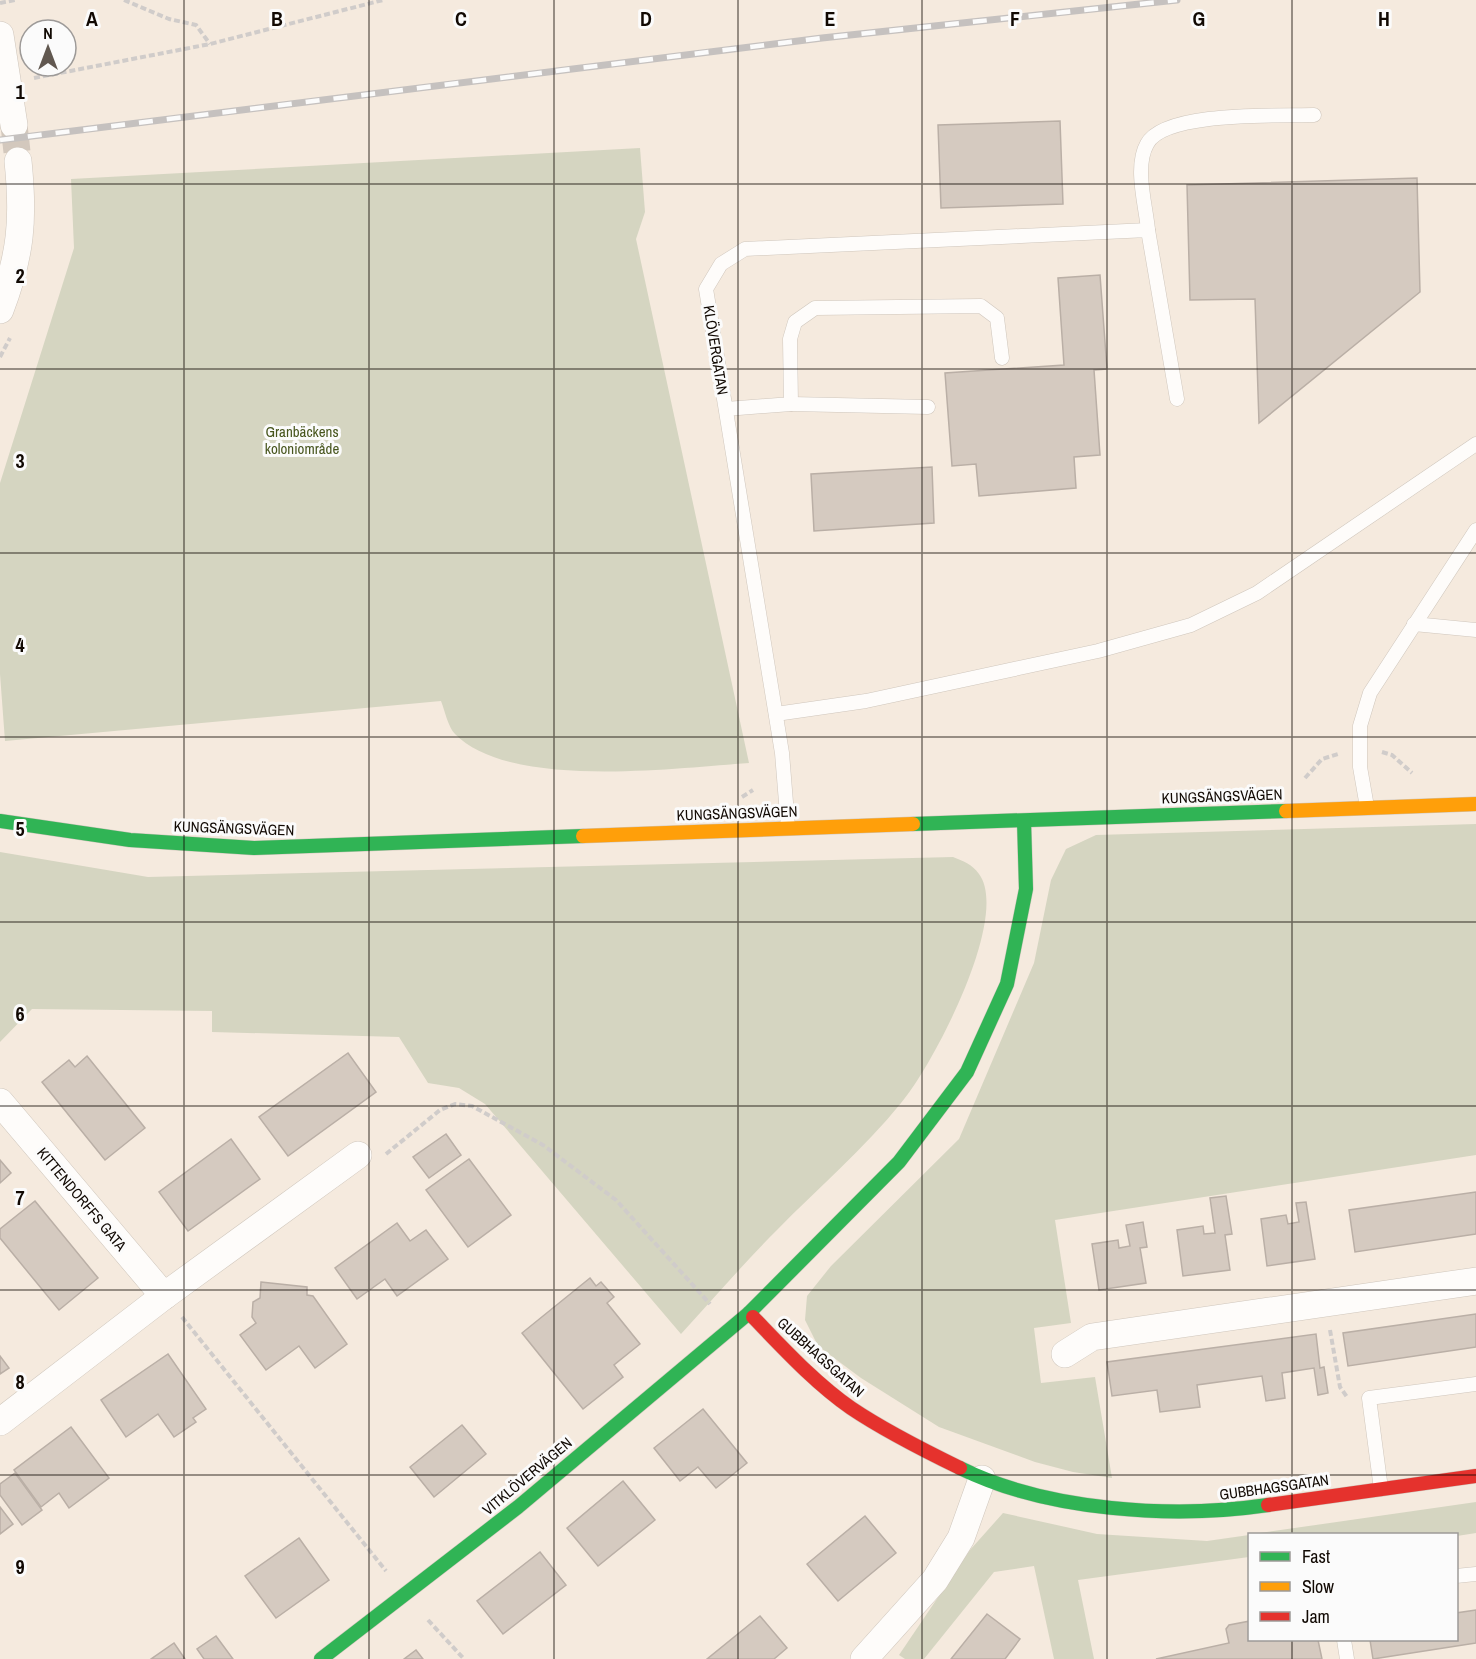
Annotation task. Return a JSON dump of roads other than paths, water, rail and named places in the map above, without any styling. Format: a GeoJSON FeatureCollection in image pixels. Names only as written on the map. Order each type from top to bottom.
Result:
{"type":"FeatureCollection","features":[{"type":"Feature","properties":{"kind":"street"},"geometry":{"type":"LineString","coordinates":[[0,35],[14,125]]}},
{"type":"Feature","properties":{"kind":"street"},"geometry":{"type":"LineString","coordinates":[[0,310],[16,260],[22,220],[18,160]]}},
{"type":"Feature","properties":{"kind":"street","name":"KUNGSÄNGSVÄGEN"},"geometry":{"type":"LineString","coordinates":[[0,821],[130,840],[254,848],[1476,804]]}},
{"type":"Feature","properties":{"kind":"street"},"geometry":{"type":"LineString","coordinates":[[749,1313],[899,1162],[967,1072],[1007,984],[1026,890],[1024,821]]}},
{"type":"Feature","properties":{"kind":"street","name":"KITTENDORFFS GATA"},"geometry":{"type":"LineString","coordinates":[[0,1102],[164,1296]]}},
{"type":"Feature","properties":{"kind":"street"},"geometry":{"type":"LineString","coordinates":[[0,1422],[164,1296],[358,1155]]}},
{"type":"Feature","properties":{"kind":"street"},"geometry":{"type":"LineString","coordinates":[[1065,1354],[1092,1337],[1476,1281]]}},
{"type":"Feature","properties":{"kind":"street","name":"VITKLÖVERVÄGEN"},"geometry":{"type":"LineString","coordinates":[[321,1659],[406,1596],[518,1506],[749,1313]]}},
{"type":"Feature","properties":{"kind":"street","name":"GUBBHAGSGATAN"},"geometry":{"type":"LineString","coordinates":[[749,1313],[794,1358],[850,1407],[920,1449],[982,1479],[1044,1496],[1131,1510],[1220,1512],[1476,1476]]}},
{"type":"Feature","properties":{"kind":"street"},"geometry":{"type":"LineString","coordinates":[[864,1659],[935,1580],[961,1538],[982,1479]]}},
{"type":"Feature","properties":{"kind":"lane"},"geometry":{"type":"LineString","coordinates":[[1177,399],[1148,230],[1142,166],[1147,143],[1167,126],[1197,120],[1314,115]]}},
{"type":"Feature","properties":{"kind":"lane","name":"KLÖVERGATAN"},"geometry":{"type":"LineString","coordinates":[[788,828],[776,714],[706,289],[721,264],[746,249],[1148,230]]}},
{"type":"Feature","properties":{"kind":"lane"},"geometry":{"type":"LineString","coordinates":[[791,404],[790,339],[795,322],[815,308],[981,306],[997,318],[1002,358]]}},
{"type":"Feature","properties":{"kind":"lane"},"geometry":{"type":"LineString","coordinates":[[726,409],[791,404],[928,407]]}},
{"type":"Feature","properties":{"kind":"lane"},"geometry":{"type":"LineString","coordinates":[[776,714],[866,701],[1098,651],[1191,625],[1257,593],[1476,444]]}},
{"type":"Feature","properties":{"kind":"lane"},"geometry":{"type":"LineString","coordinates":[[1367,807],[1360,767],[1360,726],[1370,693],[1476,530]]}},
{"type":"Feature","properties":{"kind":"lane"},"geometry":{"type":"LineString","coordinates":[[1414,624],[1476,630]]}},
{"type":"Feature","properties":{"kind":"lane"},"geometry":{"type":"LineString","coordinates":[[1381,1489],[1369,1398],[1476,1384]]}},
{"type":"Feature","properties":{"kind":"lane"},"geometry":{"type":"LineString","coordinates":[[1458,1576],[1476,1574]]}},
{"type":"Feature","properties":{"kind":"lane"},"geometry":{"type":"LineString","coordinates":[[1344,1641],[1347,1659]]}},
{"type":"Feature","properties":{"kind":"tunnel"},"geometry":{"type":"LineString","coordinates":[[14,125],[18,161]]}},
{"type":"Feature","properties":{"kind":"railway"},"geometry":{"type":"LineString","coordinates":[[0,140],[822,38],[1177,0]]}},
{"type":"Feature","properties":{"kind":"park label","name":"Granbäckens koloniområde"},"geometry":{"type":"Point","coordinates":[302,440]}}]}
